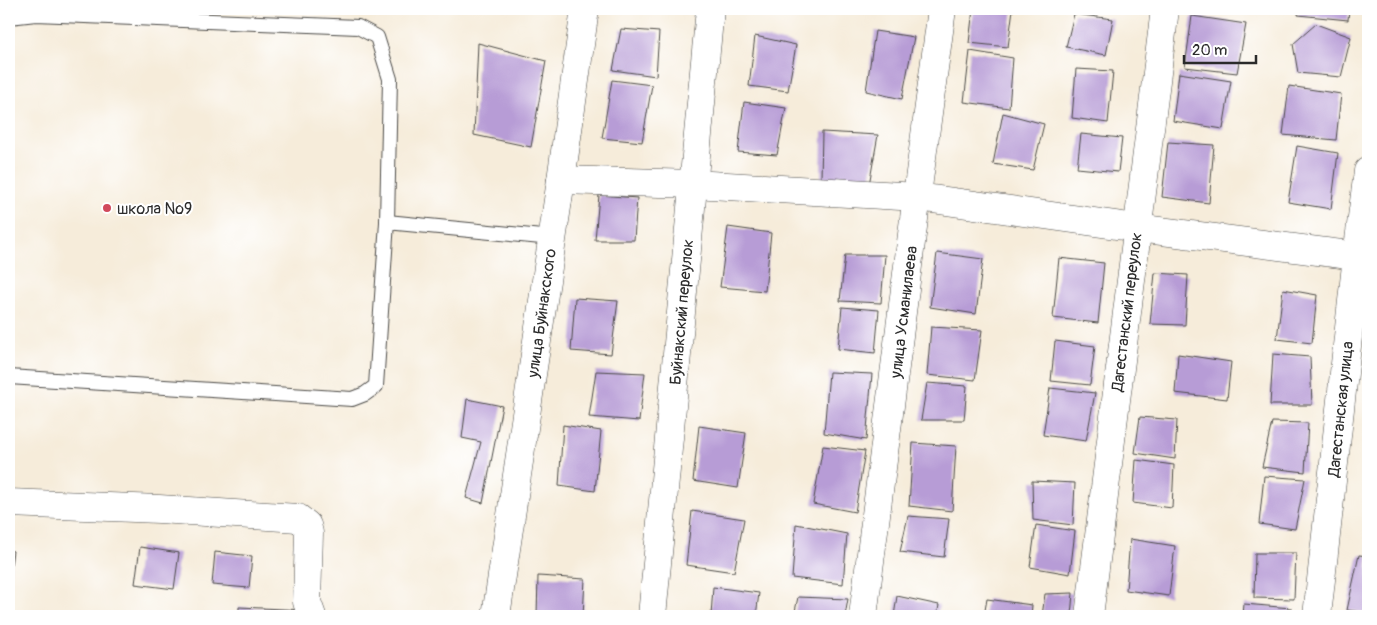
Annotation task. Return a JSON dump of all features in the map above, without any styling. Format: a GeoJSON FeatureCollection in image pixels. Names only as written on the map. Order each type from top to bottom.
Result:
{"type":"FeatureCollection","features":[{"type":"Feature","properties":{"kind":"street","name":"улица Буйнакского"},"geometry":{"type":"LineString","coordinates":[[496,616],[561,180],[584,9]]}},
{"type":"Feature","properties":{"kind":"street","name":"Буйнакский переулок"},"geometry":{"type":"LineString","coordinates":[[652,616],[710,9]]}},
{"type":"Feature","properties":{"kind":"street","name":"улица Усманилаева"},"geometry":{"type":"LineString","coordinates":[[863,616],[942,9]]}},
{"type":"Feature","properties":{"kind":"street","name":"Дагестанский переулок"},"geometry":{"type":"LineString","coordinates":[[1089,616],[1136,228],[1165,9]]}},
{"type":"Feature","properties":{"kind":"street","name":"Дагестанская улица"},"geometry":{"type":"LineString","coordinates":[[1317,616],[1368,171]]}},
{"type":"Feature","properties":{"kind":"street"},"geometry":{"type":"LineString","coordinates":[[561,180],[693,184],[918,197],[1136,228],[1357,256]]}},
{"type":"Feature","properties":{"kind":"street"},"geometry":{"type":"LineString","coordinates":[[9,503],[159,509],[298,518],[307,525],[309,533],[307,602],[312,616]]}},
{"type":"Feature","properties":{"kind":"lane"},"geometry":{"type":"LineString","coordinates":[[9,17],[36,14],[358,27],[377,37],[390,80],[387,222],[376,386],[365,394],[352,399],[9,377]]}},
{"type":"Feature","properties":{"kind":"lane"},"geometry":{"type":"LineString","coordinates":[[387,222],[552,238]]}},
{"type":"Feature","properties":{"kind":"building"},"geometry":{"type":"Polygon","coordinates":[[[973,9],[1013,9],[1008,47],[969,43],[973,9]]]}},
{"type":"Feature","properties":{"kind":"building"},"geometry":{"type":"Polygon","coordinates":[[[1299,9],[1349,9],[1348,20],[1298,15],[1299,9]]]}},
{"type":"Feature","properties":{"kind":"building"},"geometry":{"type":"Polygon","coordinates":[[[1074,14],[1113,19],[1106,55],[1066,47],[1074,14]]]}},
{"type":"Feature","properties":{"kind":"building"},"geometry":{"type":"Polygon","coordinates":[[[1192,16],[1246,24],[1237,73],[1185,67],[1192,16]]]}},
{"type":"Feature","properties":{"kind":"building"},"geometry":{"type":"Polygon","coordinates":[[[1316,24],[1351,37],[1341,77],[1298,73],[1293,44],[1316,24]]]}},
{"type":"Feature","properties":{"kind":"building"},"geometry":{"type":"Polygon","coordinates":[[[621,29],[659,32],[656,76],[613,70],[621,29]]]}},
{"type":"Feature","properties":{"kind":"building"},"geometry":{"type":"Polygon","coordinates":[[[875,31],[914,37],[902,99],[866,91],[875,31]]]}},
{"type":"Feature","properties":{"kind":"building"},"geometry":{"type":"Polygon","coordinates":[[[755,36],[796,45],[788,91],[749,86],[755,36]]]}},
{"type":"Feature","properties":{"kind":"building"},"geometry":{"type":"Polygon","coordinates":[[[478,43],[546,61],[531,147],[474,135],[478,43]]]}},
{"type":"Feature","properties":{"kind":"building"},"geometry":{"type":"Polygon","coordinates":[[[970,51],[1013,58],[1009,108],[964,102],[970,51]]]}},
{"type":"Feature","properties":{"kind":"building"},"geometry":{"type":"Polygon","coordinates":[[[1076,69],[1113,71],[1108,123],[1072,118],[1076,69]]]}},
{"type":"Feature","properties":{"kind":"building"},"geometry":{"type":"Polygon","coordinates":[[[1179,73],[1231,81],[1223,129],[1173,121],[1179,73]]]}},
{"type":"Feature","properties":{"kind":"building"},"geometry":{"type":"Polygon","coordinates":[[[612,80],[652,85],[642,142],[602,138],[612,80]]]}},
{"type":"Feature","properties":{"kind":"building"},"geometry":{"type":"Polygon","coordinates":[[[1289,86],[1341,94],[1336,140],[1283,135],[1289,86]]]}},
{"type":"Feature","properties":{"kind":"building"},"geometry":{"type":"Polygon","coordinates":[[[744,102],[786,108],[777,155],[738,152],[744,102]]]}},
{"type":"Feature","properties":{"kind":"building"},"geometry":{"type":"Polygon","coordinates":[[[1003,113],[1044,124],[1033,170],[993,164],[1003,113]]]}},
{"type":"Feature","properties":{"kind":"building"},"geometry":{"type":"Polygon","coordinates":[[[822,132],[878,135],[869,185],[821,179],[822,132]]]}},
{"type":"Feature","properties":{"kind":"building"},"geometry":{"type":"Polygon","coordinates":[[[1081,134],[1122,138],[1118,172],[1077,168],[1081,134]]]}},
{"type":"Feature","properties":{"kind":"building"},"geometry":{"type":"Polygon","coordinates":[[[1168,142],[1214,145],[1209,203],[1162,197],[1168,142]]]}},
{"type":"Feature","properties":{"kind":"building"},"geometry":{"type":"Polygon","coordinates":[[[1297,146],[1338,153],[1331,209],[1288,202],[1297,146]]]}},
{"type":"Feature","properties":{"kind":"building"},"geometry":{"type":"Polygon","coordinates":[[[599,195],[637,198],[634,240],[595,240],[599,195]]]}},
{"type":"Feature","properties":{"kind":"building"},"geometry":{"type":"Polygon","coordinates":[[[728,227],[771,233],[765,291],[720,287],[728,227]]]}},
{"type":"Feature","properties":{"kind":"building"},"geometry":{"type":"Polygon","coordinates":[[[937,253],[983,259],[976,314],[930,307],[937,253]]]}},
{"type":"Feature","properties":{"kind":"building"},"geometry":{"type":"Polygon","coordinates":[[[845,255],[885,255],[881,303],[840,301],[845,255]]]}},
{"type":"Feature","properties":{"kind":"building"},"geometry":{"type":"Polygon","coordinates":[[[1059,258],[1104,263],[1098,323],[1053,318],[1059,258]]]}},
{"type":"Feature","properties":{"kind":"building"},"geometry":{"type":"Polygon","coordinates":[[[1155,273],[1188,275],[1185,325],[1150,324],[1155,273]]]}},
{"type":"Feature","properties":{"kind":"building"},"geometry":{"type":"Polygon","coordinates":[[[1283,289],[1317,295],[1312,343],[1277,339],[1283,289]]]}},
{"type":"Feature","properties":{"kind":"building"},"geometry":{"type":"Polygon","coordinates":[[[575,298],[618,301],[611,354],[571,351],[575,298]]]}},
{"type":"Feature","properties":{"kind":"building"},"geometry":{"type":"Polygon","coordinates":[[[842,307],[879,310],[875,353],[838,349],[842,307]]]}},
{"type":"Feature","properties":{"kind":"building"},"geometry":{"type":"Polygon","coordinates":[[[931,327],[982,330],[975,380],[927,375],[931,327]]]}},
{"type":"Feature","properties":{"kind":"building"},"geometry":{"type":"Polygon","coordinates":[[[1055,341],[1095,346],[1090,385],[1051,381],[1055,341]]]}},
{"type":"Feature","properties":{"kind":"building"},"geometry":{"type":"Polygon","coordinates":[[[1178,354],[1231,362],[1227,399],[1175,393],[1178,354]]]}},
{"type":"Feature","properties":{"kind":"building"},"geometry":{"type":"Polygon","coordinates":[[[1273,354],[1310,357],[1312,405],[1270,405],[1273,354]]]}},
{"type":"Feature","properties":{"kind":"building"},"geometry":{"type":"Polygon","coordinates":[[[596,371],[645,373],[639,421],[589,417],[596,371]]]}},
{"type":"Feature","properties":{"kind":"building"},"geometry":{"type":"Polygon","coordinates":[[[829,372],[872,374],[866,440],[824,433],[829,372]]]}},
{"type":"Feature","properties":{"kind":"building"},"geometry":{"type":"Polygon","coordinates":[[[927,383],[967,386],[964,420],[921,420],[927,383]]]}},
{"type":"Feature","properties":{"kind":"building"},"geometry":{"type":"Polygon","coordinates":[[[1050,388],[1095,393],[1086,441],[1043,435],[1050,388]]]}},
{"type":"Feature","properties":{"kind":"building"},"geometry":{"type":"Polygon","coordinates":[[[467,399],[502,406],[483,503],[466,498],[481,442],[462,438],[467,399]]]}},
{"type":"Feature","properties":{"kind":"building"},"geometry":{"type":"Polygon","coordinates":[[[1140,417],[1177,420],[1175,459],[1135,453],[1140,417]]]}},
{"type":"Feature","properties":{"kind":"building"},"geometry":{"type":"Polygon","coordinates":[[[1272,422],[1308,423],[1305,472],[1262,467],[1272,422]]]}},
{"type":"Feature","properties":{"kind":"building"},"geometry":{"type":"Polygon","coordinates":[[[563,425],[601,431],[595,491],[559,486],[563,425]]]}},
{"type":"Feature","properties":{"kind":"building"},"geometry":{"type":"Polygon","coordinates":[[[699,426],[746,433],[738,488],[693,481],[699,426]]]}},
{"type":"Feature","properties":{"kind":"building"},"geometry":{"type":"Polygon","coordinates":[[[913,443],[956,446],[952,511],[909,506],[913,443]]]}},
{"type":"Feature","properties":{"kind":"building"},"geometry":{"type":"Polygon","coordinates":[[[823,446],[865,451],[855,512],[813,504],[823,446]]]}},
{"type":"Feature","properties":{"kind":"building"},"geometry":{"type":"Polygon","coordinates":[[[1136,460],[1174,465],[1172,508],[1133,503],[1136,460]]]}},
{"type":"Feature","properties":{"kind":"building"},"geometry":{"type":"Polygon","coordinates":[[[1264,476],[1305,479],[1295,529],[1259,524],[1264,476]]]}},
{"type":"Feature","properties":{"kind":"building"},"geometry":{"type":"Polygon","coordinates":[[[1032,481],[1075,483],[1073,525],[1033,520],[1032,481]]]}},
{"type":"Feature","properties":{"kind":"building"},"geometry":{"type":"Polygon","coordinates":[[[692,511],[744,519],[734,572],[686,565],[692,511]]]}},
{"type":"Feature","properties":{"kind":"building"},"geometry":{"type":"Polygon","coordinates":[[[908,516],[949,519],[944,557],[900,552],[908,516]]]}},
{"type":"Feature","properties":{"kind":"building"},"geometry":{"type":"Polygon","coordinates":[[[796,524],[847,534],[843,584],[792,578],[796,524]]]}},
{"type":"Feature","properties":{"kind":"building"},"geometry":{"type":"Polygon","coordinates":[[[1036,525],[1075,531],[1070,574],[1030,567],[1036,525]]]}},
{"type":"Feature","properties":{"kind":"building"},"geometry":{"type":"Polygon","coordinates":[[[1130,539],[1175,546],[1169,596],[1126,590],[1130,539]]]}},
{"type":"Feature","properties":{"kind":"building"},"geometry":{"type":"Polygon","coordinates":[[[140,547],[179,553],[174,589],[135,584],[140,547]]]}},
{"type":"Feature","properties":{"kind":"building"},"geometry":{"type":"Polygon","coordinates":[[[9,550],[13,551],[10,574],[9,574],[9,550]]]}},
{"type":"Feature","properties":{"kind":"building"},"geometry":{"type":"Polygon","coordinates":[[[215,552],[252,556],[249,588],[212,585],[215,552]]]}},
{"type":"Feature","properties":{"kind":"building"},"geometry":{"type":"Polygon","coordinates":[[[1255,553],[1296,553],[1294,599],[1254,598],[1255,553]]]}},
{"type":"Feature","properties":{"kind":"building"},"geometry":{"type":"Polygon","coordinates":[[[1359,555],[1368,556],[1368,613],[1347,610],[1359,555]]]}},
{"type":"Feature","properties":{"kind":"building"},"geometry":{"type":"Polygon","coordinates":[[[538,576],[585,579],[583,616],[537,616],[538,576]]]}},
{"type":"Feature","properties":{"kind":"building"},"geometry":{"type":"Polygon","coordinates":[[[713,587],[759,593],[756,616],[711,616],[713,587]]]}},
{"type":"Feature","properties":{"kind":"building"},"geometry":{"type":"Polygon","coordinates":[[[1073,593],[1071,616],[1042,616],[1045,594],[1073,593]]]}},
{"type":"Feature","properties":{"kind":"building"},"geometry":{"type":"Polygon","coordinates":[[[897,596],[939,605],[937,616],[894,616],[897,596]]]}},
{"type":"Feature","properties":{"kind":"building"},"geometry":{"type":"Polygon","coordinates":[[[798,597],[848,599],[845,616],[794,616],[798,597]]]}},
{"type":"Feature","properties":{"kind":"building"},"geometry":{"type":"Polygon","coordinates":[[[987,599],[1032,605],[1031,616],[984,616],[987,599]]]}},
{"type":"Feature","properties":{"kind":"building"},"geometry":{"type":"Polygon","coordinates":[[[1244,604],[1291,608],[1290,616],[1243,616],[1244,604]]]}},
{"type":"Feature","properties":{"kind":"building"},"geometry":{"type":"Polygon","coordinates":[[[239,607],[305,610],[305,616],[239,616],[239,607]]]}},
{"type":"Feature","properties":{"kind":"place","name":"школа №9"},"geometry":{"type":"Point","coordinates":[107,208]}}]}
